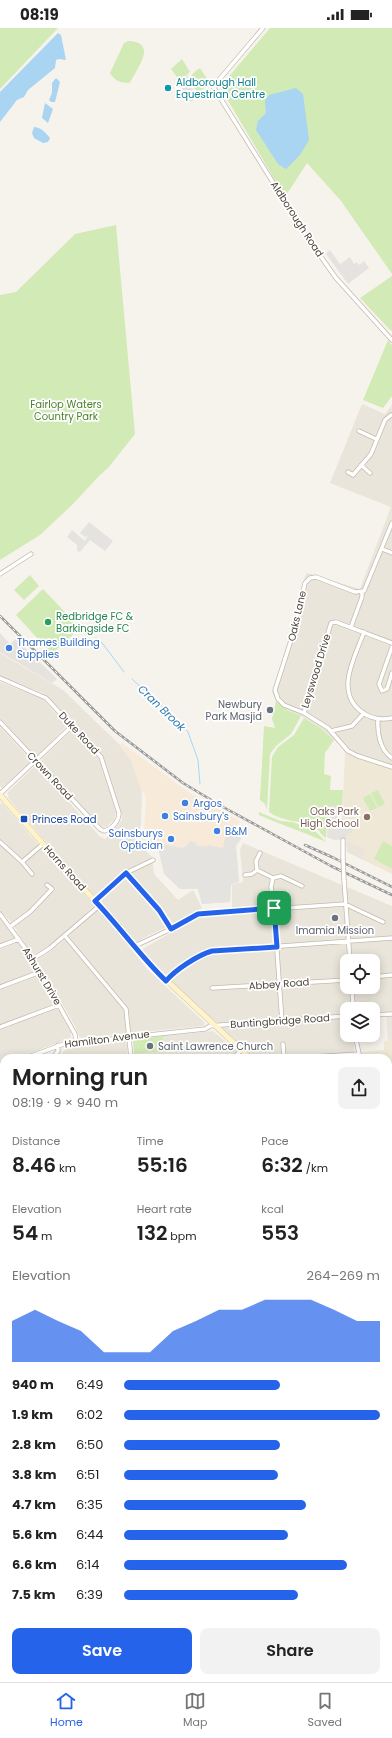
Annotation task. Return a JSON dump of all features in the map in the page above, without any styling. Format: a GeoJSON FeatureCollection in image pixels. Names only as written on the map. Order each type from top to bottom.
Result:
{"type":"FeatureCollection","features":[{"type":"Feature","properties":{"kind":"street","name":"Aldborough Road"},"geometry":{"type":"LineString","coordinates":[[263,28],[218,81],[214,88],[309,240],[336,278],[392,340]]}},
{"type":"Feature","properties":{"kind":"street"},"geometry":{"type":"LineString","coordinates":[[348,472],[353,475],[371,454],[385,420],[392,414]]}},
{"type":"Feature","properties":{"kind":"street"},"geometry":{"type":"LineString","coordinates":[[359,431],[376,439]]}},
{"type":"Feature","properties":{"kind":"street"},"geometry":{"type":"LineString","coordinates":[[361,465],[370,474]]}},
{"type":"Feature","properties":{"kind":"street"},"geometry":{"type":"LineString","coordinates":[[351,627],[362,597],[362,592],[365,590],[392,523]]}},
{"type":"Feature","properties":{"kind":"street"},"geometry":{"type":"LineString","coordinates":[[382,549],[392,553]]}},
{"type":"Feature","properties":{"kind":"street"},"geometry":{"type":"LineString","coordinates":[[0,574],[31,554]]}},
{"type":"Feature","properties":{"kind":"street","name":"Oaks Lane"},"geometry":{"type":"LineString","coordinates":[[362,592],[355,592],[314,577],[310,578],[305,583],[294,631],[275,690],[278,699],[284,704],[304,713],[331,731],[344,747],[354,755],[392,767]]}},
{"type":"Feature","properties":{"kind":"street","name":"Leyswood Drive"},"geometry":{"type":"LineString","coordinates":[[304,713],[330,625],[336,622],[392,643]]}},
{"type":"Feature","properties":{"kind":"street"},"geometry":{"type":"LineString","coordinates":[[364,632],[348,681],[350,696],[356,707],[364,713],[378,719],[392,718]]}},
{"type":"Feature","properties":{"kind":"street"},"geometry":{"type":"LineString","coordinates":[[392,647],[379,684],[382,691],[387,689],[392,673]]}},
{"type":"Feature","properties":{"kind":"street","name":"Duke Road"},"geometry":{"type":"LineString","coordinates":[[0,678],[43,696],[102,758],[119,812],[119,818],[108,830],[104,831],[100,829]]}},
{"type":"Feature","properties":{"kind":"street"},"geometry":{"type":"LineString","coordinates":[[331,731],[352,726],[364,713]]}},
{"type":"Feature","properties":{"kind":"street"},"geometry":{"type":"LineString","coordinates":[[378,719],[381,744],[388,755],[392,758]]}},
{"type":"Feature","properties":{"kind":"street","name":"Crown Road"},"geometry":{"type":"LineString","coordinates":[[0,722],[100,829]]}},
{"type":"Feature","properties":{"kind":"street"},"geometry":{"type":"LineString","coordinates":[[0,794],[72,726]]}},
{"type":"Feature","properties":{"kind":"street","name":"Horns Road"},"geometry":{"type":"LineString","coordinates":[[0,794],[135,946],[148,963],[246,1054]]}},
{"type":"Feature","properties":{"kind":"street"},"geometry":{"type":"LineString","coordinates":[[343,840],[345,904],[349,954]]}},
{"type":"Feature","properties":{"kind":"street"},"geometry":{"type":"LineString","coordinates":[[0,842],[22,862],[32,874]]}},
{"type":"Feature","properties":{"kind":"street"},"geometry":{"type":"LineString","coordinates":[[22,862],[43,844]]}},
{"type":"Feature","properties":{"kind":"street"},"geometry":{"type":"LineString","coordinates":[[257,870],[256,861],[260,853]]}},
{"type":"Feature","properties":{"kind":"street"},"geometry":{"type":"LineString","coordinates":[[33,959],[48,950],[65,936],[126,873],[153,860]]}},
{"type":"Feature","properties":{"kind":"street"},"geometry":{"type":"LineString","coordinates":[[245,874],[252,874],[257,870]]}},
{"type":"Feature","properties":{"kind":"street"},"geometry":{"type":"LineString","coordinates":[[257,870],[273,878],[281,876],[302,886]]}},
{"type":"Feature","properties":{"kind":"street"},"geometry":{"type":"LineString","coordinates":[[126,873],[159,910],[171,929]]}},
{"type":"Feature","properties":{"kind":"street"},"geometry":{"type":"LineString","coordinates":[[273,878],[271,887],[274,908],[282,1022]]}},
{"type":"Feature","properties":{"kind":"street"},"geometry":{"type":"LineString","coordinates":[[11,926],[30,912],[52,889],[47,885]]}},
{"type":"Feature","properties":{"kind":"street"},"geometry":{"type":"LineString","coordinates":[[135,946],[198,914],[345,904],[382,922]]}},
{"type":"Feature","properties":{"kind":"street","name":"Ashurst Drive"},"geometry":{"type":"LineString","coordinates":[[1,915],[11,926],[33,959],[75,1034],[76,1042]]}},
{"type":"Feature","properties":{"kind":"street"},"geometry":{"type":"LineString","coordinates":[[65,936],[126,1009],[131,1054]]}},
{"type":"Feature","properties":{"kind":"street"},"geometry":{"type":"LineString","coordinates":[[166,981],[171,975],[204,954],[212,951],[392,938]]}},
{"type":"Feature","properties":{"kind":"street"},"geometry":{"type":"LineString","coordinates":[[0,946],[19,939]]}},
{"type":"Feature","properties":{"kind":"street"},"geometry":{"type":"LineString","coordinates":[[0,987],[40,972]]}},
{"type":"Feature","properties":{"kind":"street"},"geometry":{"type":"LineString","coordinates":[[380,976],[392,975]]}},
{"type":"Feature","properties":{"kind":"street","name":"Abbey Road"},"geometry":{"type":"LineString","coordinates":[[212,988],[340,980]]}},
{"type":"Feature","properties":{"kind":"street"},"geometry":{"type":"LineString","coordinates":[[0,1027],[59,1004]]}},
{"type":"Feature","properties":{"kind":"street"},"geometry":{"type":"LineString","coordinates":[[380,1015],[392,1014]]}},
{"type":"Feature","properties":{"kind":"street","name":"Buntingbridge Road"},"geometry":{"type":"LineString","coordinates":[[214,1026],[340,1017]]}},
{"type":"Feature","properties":{"kind":"street","name":"Hamilton Avenue"},"geometry":{"type":"LineString","coordinates":[[35,1054],[58,1045],[76,1042],[205,1029],[214,1026]]}},
{"type":"Feature","properties":{"kind":"street"},"geometry":{"type":"LineString","coordinates":[[356,1042],[359,1054]]}},
{"type":"Feature","properties":{"kind":"street"},"geometry":{"type":"LineString","coordinates":[[283,1044],[284,1054]]}},
{"type":"Feature","properties":{"kind":"street"},"geometry":{"type":"LineString","coordinates":[[56,1054],[58,1051],[58,1045]]}},
{"type":"Feature","properties":{"kind":"street"},"geometry":{"type":"LineString","coordinates":[[238,1054],[241,1050]]}},
{"type":"Feature","properties":{"kind":"street"},"geometry":{"type":"LineString","coordinates":[[0,1349],[0,1362]]}},
{"type":"Feature","properties":{"kind":"shaded area"},"geometry":{"type":"Polygon","coordinates":[[[188,75],[190,86],[199,97],[191,102],[179,84],[188,75]]]}},
{"type":"Feature","properties":{"kind":"shaded area"},"geometry":{"type":"Polygon","coordinates":[[[330,250],[340,264],[350,257],[354,264],[357,262],[359,265],[364,261],[369,268],[348,284],[326,254],[330,250]]]}},
{"type":"Feature","properties":{"kind":"shaded area"},"geometry":{"type":"Polygon","coordinates":[[[362,404],[385,414],[392,405],[392,769],[345,753],[343,747],[320,728],[305,718],[280,706],[272,692],[293,628],[305,576],[307,573],[360,589],[391,507],[330,483],[362,404]]]}},
{"type":"Feature","properties":{"kind":"shaded area"},"geometry":{"type":"Polygon","coordinates":[[[89,522],[113,541],[105,551],[90,540],[80,552],[77,551],[77,545],[67,537],[72,530],[85,541],[88,536],[85,537],[80,533],[89,522]]]}},
{"type":"Feature","properties":{"kind":"shaded area"},"geometry":{"type":"Polygon","coordinates":[[[0,633],[10,644],[16,639],[57,679],[52,683],[0,652],[0,633]]]}},
{"type":"Feature","properties":{"kind":"shaded area"},"geometry":{"type":"Polygon","coordinates":[[[0,653],[63,690],[119,744],[131,760],[142,792],[141,825],[136,841],[152,857],[154,874],[178,900],[193,890],[202,908],[136,943],[120,923],[94,897],[7,797],[9,796],[7,793],[36,765],[99,836],[105,839],[122,820],[104,759],[101,754],[43,693],[0,676],[0,653]]]}},
{"type":"Feature","properties":{"kind":"shaded area"},"geometry":{"type":"Polygon","coordinates":[[[0,682],[43,699],[67,726],[36,757],[0,718],[0,682]]]}},
{"type":"Feature","properties":{"kind":"shaded area"},"geometry":{"type":"Polygon","coordinates":[[[0,727],[32,761],[2,788],[0,786],[0,727]]]}},
{"type":"Feature","properties":{"kind":"shaded area"},"geometry":{"type":"Polygon","coordinates":[[[71,731],[99,759],[116,812],[114,820],[106,827],[100,826],[41,764],[42,759],[71,731]]]}},
{"type":"Feature","properties":{"kind":"shaded area"},"geometry":{"type":"Polygon","coordinates":[[[122,743],[188,792],[240,821],[237,827],[241,839],[236,846],[239,882],[231,885],[230,902],[202,904],[198,889],[180,889],[164,874],[159,851],[151,844],[144,832],[146,800],[144,791],[142,792],[131,760],[119,744],[122,743]]]}},
{"type":"Feature","properties":{"kind":"shaded area","name":"Oaks Park High School"},"geometry":{"type":"Polygon","coordinates":[[[345,753],[392,769],[392,874],[363,860],[364,849],[346,840],[341,840],[345,753]]]}},
{"type":"Feature","properties":{"kind":"shaded area"},"geometry":{"type":"Polygon","coordinates":[[[2,803],[63,873],[95,905],[57,940],[44,950],[33,955],[11,922],[0,910],[0,804],[2,803]]]}},
{"type":"Feature","properties":{"kind":"shaded area"},"geometry":{"type":"Polygon","coordinates":[[[328,806],[342,806],[342,811],[340,812],[341,823],[356,818],[352,833],[348,833],[346,839],[334,840],[327,837],[328,806]]]}},
{"type":"Feature","properties":{"kind":"shaded area"},"geometry":{"type":"Polygon","coordinates":[[[228,825],[237,827],[241,839],[236,846],[239,882],[231,885],[230,902],[202,904],[198,889],[180,889],[164,874],[157,843],[182,848],[189,844],[189,841],[197,843],[196,845],[207,847],[208,845],[223,848],[228,825]]]}},
{"type":"Feature","properties":{"kind":"shaded area"},"geometry":{"type":"Polygon","coordinates":[[[346,840],[365,849],[363,860],[347,852],[346,840]]]}},
{"type":"Feature","properties":{"kind":"shaded area"},"geometry":{"type":"Polygon","coordinates":[[[243,843],[392,906],[392,1039],[388,1041],[386,1012],[380,1012],[380,1002],[340,1002],[340,1042],[354,1042],[355,1054],[251,1054],[151,963],[141,950],[198,917],[232,915],[232,885],[243,882],[240,850],[243,843]]]}},
{"type":"Feature","properties":{"kind":"shaded area"},"geometry":{"type":"Polygon","coordinates":[[[98,909],[116,929],[147,969],[205,1023],[203,1026],[80,1038],[75,1026],[37,960],[58,946],[98,909]]]}},
{"type":"Feature","properties":{"kind":"shaded area"},"geometry":{"type":"Polygon","coordinates":[[[0,918],[15,938],[0,943],[0,918]]]}},
{"type":"Feature","properties":{"kind":"shaded area"},"geometry":{"type":"Polygon","coordinates":[[[17,942],[30,960],[71,1032],[71,1038],[27,1054],[0,1054],[0,949],[17,942]]]}},
{"type":"Feature","properties":{"kind":"shaded area"},"geometry":{"type":"Polygon","coordinates":[[[213,1031],[240,1054],[134,1054],[165,1051],[163,1036],[213,1031]]]}},
{"type":"Feature","properties":{"kind":"shaded area"},"geometry":{"type":"Polygon","coordinates":[[[392,1039],[392,1054],[362,1054],[362,1052],[384,1050],[384,1042],[392,1039]]]}},
{"type":"Feature","properties":{"kind":"shaded area"},"geometry":{"type":"Polygon","coordinates":[[[126,1040],[128,1054],[61,1054],[68,1047],[126,1040]]]}},
{"type":"Feature","properties":{"kind":"green space"},"geometry":{"type":"Polygon","coordinates":[[[0,28],[58,28],[0,89],[0,28]]]}},
{"type":"Feature","properties":{"kind":"green space"},"geometry":{"type":"Polygon","coordinates":[[[270,28],[392,28],[392,274],[341,201],[307,163],[285,197],[220,87],[270,28]]]}},
{"type":"Feature","properties":{"kind":"green space"},"geometry":{"type":"Polygon","coordinates":[[[128,41],[137,42],[144,50],[141,62],[129,83],[118,81],[113,78],[110,73],[124,43],[128,41]]]}},
{"type":"Feature","properties":{"kind":"green space"},"geometry":{"type":"Polygon","coordinates":[[[182,59],[190,72],[180,81],[171,69],[182,59]]]}},
{"type":"Feature","properties":{"kind":"green space"},"geometry":{"type":"Polygon","coordinates":[[[200,68],[211,85],[198,91],[191,85],[190,79],[193,73],[200,68]]]}},
{"type":"Feature","properties":{"kind":"green space","name":"Fairlop Waters Country Park"},"geometry":{"type":"Polygon","coordinates":[[[116,225],[135,434],[108,468],[40,535],[0,560],[0,295],[16,292],[75,234],[116,225]]]}},
{"type":"Feature","properties":{"kind":"green space"},"geometry":{"type":"Polygon","coordinates":[[[392,276],[392,330],[391,331],[360,298],[392,276]]]}},
{"type":"Feature","properties":{"kind":"green space"},"geometry":{"type":"Polygon","coordinates":[[[388,340],[392,345],[392,396],[383,408],[363,400],[388,340]]]}},
{"type":"Feature","properties":{"kind":"green space"},"geometry":{"type":"Polygon","coordinates":[[[30,575],[39,586],[24,600],[14,590],[30,575]]]}},
{"type":"Feature","properties":{"kind":"green space","name":"Redbridge FC & Barkingside FC"},"geometry":{"type":"Polygon","coordinates":[[[43,589],[80,628],[52,654],[16,615],[43,589]]]}},
{"type":"Feature","properties":{"kind":"green space"},"geometry":{"type":"Polygon","coordinates":[[[276,701],[287,710],[301,716],[291,734],[276,746],[270,754],[267,810],[265,804],[260,800],[264,726],[275,728],[272,719],[276,701]]]}},
{"type":"Feature","properties":{"kind":"green space"},"geometry":{"type":"Polygon","coordinates":[[[304,718],[320,728],[334,740],[325,753],[324,774],[331,776],[330,790],[343,790],[342,806],[328,806],[326,838],[315,827],[280,818],[269,812],[272,757],[278,747],[294,735],[304,718]]]}},
{"type":"Feature","properties":{"kind":"green space"},"geometry":{"type":"Polygon","coordinates":[[[378,790],[385,804],[378,807],[371,793],[378,790]]]}},
{"type":"Feature","properties":{"kind":"green space"},"geometry":{"type":"Polygon","coordinates":[[[370,794],[377,808],[370,811],[363,798],[370,794]]]}},
{"type":"Feature","properties":{"kind":"green space"},"geometry":{"type":"Polygon","coordinates":[[[259,812],[280,821],[292,822],[313,829],[326,842],[259,815],[259,812]]]}},
{"type":"Feature","properties":{"kind":"green space"},"geometry":{"type":"Polygon","coordinates":[[[383,841],[392,846],[392,869],[374,859],[383,841]]]}},
{"type":"Feature","properties":{"kind":"green space"},"geometry":{"type":"Polygon","coordinates":[[[163,1036],[165,1051],[134,1054],[133,1040],[163,1036]]]}},
{"type":"Feature","properties":{"kind":"water"},"geometry":{"type":"Polygon","coordinates":[[[58,33],[61,35],[66,60],[56,60],[55,68],[28,90],[24,97],[17,100],[0,122],[0,92],[58,33]]]}},
{"type":"Feature","properties":{"kind":"water"},"geometry":{"type":"Polygon","coordinates":[[[56,78],[60,82],[55,102],[51,102],[49,100],[52,93],[52,83],[56,78]]]}},
{"type":"Feature","properties":{"kind":"water"},"geometry":{"type":"Polygon","coordinates":[[[296,88],[303,94],[309,140],[300,155],[286,169],[278,164],[256,130],[258,121],[266,113],[265,101],[269,95],[296,88]]]}},
{"type":"Feature","properties":{"kind":"water"},"geometry":{"type":"Polygon","coordinates":[[[45,103],[53,109],[48,123],[42,118],[45,103]]]}},
{"type":"Feature","properties":{"kind":"water"},"geometry":{"type":"Polygon","coordinates":[[[34,127],[41,129],[47,134],[50,138],[48,142],[43,143],[34,138],[32,133],[34,127]]]}},
{"type":"Feature","properties":{"kind":"waterway","name":"Cran Brook"},"geometry":{"type":"LineString","coordinates":[[96,638],[103,644],[124,672]]}},
{"type":"Feature","properties":{"kind":"waterway","name":"Cran Brook"},"geometry":{"type":"LineString","coordinates":[[132,679],[188,732],[198,760],[200,784]]}},
{"type":"Feature","properties":{"kind":"railway"},"geometry":{"type":"LineString","coordinates":[[0,616],[115,731],[183,783],[223,807],[331,866],[392,895]]}},
{"type":"Feature","properties":{"kind":"railway"},"geometry":{"type":"LineString","coordinates":[[305,845],[392,887]]}},
{"type":"Feature","properties":{"kind":"place","name":"Aldborough Hall Equestrian Centre"},"geometry":{"type":"Point","coordinates":[168,88]}},
{"type":"Feature","properties":{"kind":"place","name":"Redbridge FC & Barkingside FC"},"geometry":{"type":"Point","coordinates":[48,622]}},
{"type":"Feature","properties":{"kind":"place","name":"Thames Building Supplies"},"geometry":{"type":"Point","coordinates":[9,648]}},
{"type":"Feature","properties":{"kind":"place","name":"Newbury Park Masjid"},"geometry":{"type":"Point","coordinates":[270,710]}},
{"type":"Feature","properties":{"kind":"place","name":"Argos"},"geometry":{"type":"Point","coordinates":[185,803]}},
{"type":"Feature","properties":{"kind":"place","name":"Sainsbury's"},"geometry":{"type":"Point","coordinates":[165,816]}},
{"type":"Feature","properties":{"kind":"place","name":"Oaks Park High School"},"geometry":{"type":"Point","coordinates":[367,817]}},
{"type":"Feature","properties":{"kind":"place","name":"Princes Road"},"geometry":{"type":"Point","coordinates":[24,819]}},
{"type":"Feature","properties":{"kind":"place","name":"B&M"},"geometry":{"type":"Point","coordinates":[217,831]}},
{"type":"Feature","properties":{"kind":"place","name":"Sainsburys Optician"},"geometry":{"type":"Point","coordinates":[171,839]}},
{"type":"Feature","properties":{"kind":"place","name":"Imamia Mission"},"geometry":{"type":"Point","coordinates":[335,918]}},
{"type":"Feature","properties":{"kind":"place","name":"Saint Lawrence Church"},"geometry":{"type":"Point","coordinates":[150,1046]}},
{"type":"Feature","properties":{"kind":"route"},"geometry":{"type":"LineString","coordinates":[[126,873],[159,910],[171,929],[198,914],[274,908],[277,947],[212,951],[204,954],[171,975],[166,981],[148,963],[118,925],[95,901],[126,873]]}}]}
